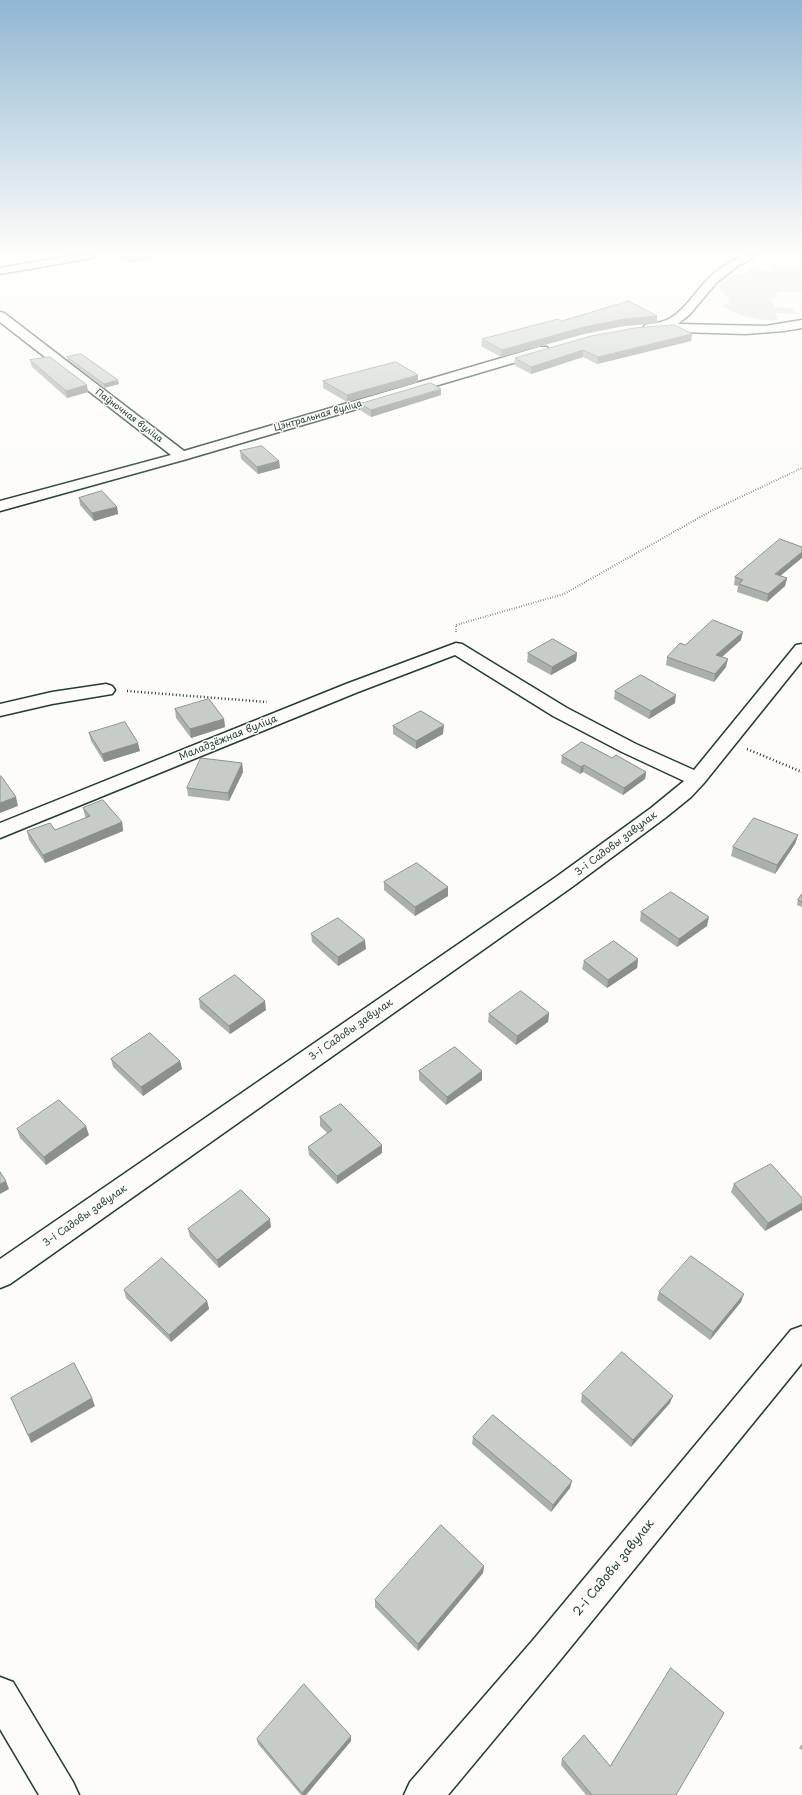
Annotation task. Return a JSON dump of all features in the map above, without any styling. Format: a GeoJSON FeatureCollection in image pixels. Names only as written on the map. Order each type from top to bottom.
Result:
{"type":"FeatureCollection","features":[{"type":"Feature","properties":{"kind":"street","name":"Паўночная вуліца"},"geometry":{"type":"LineString","coordinates":[[30,339],[182,456]]}},
{"type":"Feature","properties":{"kind":"street","name":"Цэнтральная вуліца"},"geometry":{"type":"LineString","coordinates":[[0,506],[182,456],[558,346]]}},
{"type":"Feature","properties":{"kind":"street","name":"Маладзёжная вуліца"},"geometry":{"type":"LineString","coordinates":[[0,831],[308,706],[456,648]]}},
{"type":"Feature","properties":{"kind":"street"},"geometry":{"type":"LineString","coordinates":[[456,648],[560,712],[629,748],[697,778]]}},
{"type":"Feature","properties":{"kind":"street","name":"3-і Садовы завулак"},"geometry":{"type":"LineString","coordinates":[[0,1275],[564,882],[663,809],[684,792],[697,778],[729,741],[802,649]]}},
{"type":"Feature","properties":{"kind":"street"},"geometry":{"type":"LineString","coordinates":[[0,710],[52,698],[106,690]]}},
{"type":"Feature","properties":{"kind":"street","name":"2-і Садовы завулак"},"geometry":{"type":"LineString","coordinates":[[423,1795],[545,1652],[802,1340]]}},
{"type":"Feature","properties":{"kind":"street"},"geometry":{"type":"LineString","coordinates":[[0,1695],[60,1795]]}},
{"type":"Feature","properties":{"kind":"path"},"geometry":{"type":"LineString","coordinates":[[456,648],[456,625],[564,594],[711,511],[802,468]]}},
{"type":"Feature","properties":{"kind":"path"},"geometry":{"type":"LineString","coordinates":[[106,690],[308,706]]}},
{"type":"Feature","properties":{"kind":"path"},"geometry":{"type":"LineString","coordinates":[[729,741],[802,772]]}},
{"type":"Feature","properties":{"kind":"building"},"geometry":{"type":"Polygon","coordinates":[[[483,339],[542,339],[502,350],[483,339]]]}},
{"type":"Feature","properties":{"kind":"building"},"geometry":{"type":"Polygon","coordinates":[[[581,339],[673,339],[598,357],[583,350],[531,367],[515,358],[581,339]]]}},
{"type":"Feature","properties":{"kind":"building"},"geometry":{"type":"Polygon","coordinates":[[[81,354],[118,380],[104,384],[67,357],[81,354]]]}},
{"type":"Feature","properties":{"kind":"building"},"geometry":{"type":"Polygon","coordinates":[[[50,357],[87,385],[66,391],[30,360],[50,357]]]}},
{"type":"Feature","properties":{"kind":"building"},"geometry":{"type":"Polygon","coordinates":[[[396,362],[418,375],[347,395],[323,381],[396,362]]]}},
{"type":"Feature","properties":{"kind":"building"},"geometry":{"type":"Polygon","coordinates":[[[431,383],[441,389],[371,410],[360,404],[431,383]]]}},
{"type":"Feature","properties":{"kind":"building"},"geometry":{"type":"Polygon","coordinates":[[[262,446],[279,461],[257,467],[240,451],[262,446]]]}},
{"type":"Feature","properties":{"kind":"building"},"geometry":{"type":"Polygon","coordinates":[[[102,491],[117,507],[92,513],[79,498],[102,491]]]}},
{"type":"Feature","properties":{"kind":"building"},"geometry":{"type":"Polygon","coordinates":[[[780,539],[802,547],[802,552],[775,574],[787,578],[768,594],[739,584],[743,580],[735,577],[780,539]]]}},
{"type":"Feature","properties":{"kind":"building"},"geometry":{"type":"Polygon","coordinates":[[[713,620],[743,632],[716,655],[728,659],[715,674],[667,657],[680,643],[685,645],[713,620]]]}},
{"type":"Feature","properties":{"kind":"building"},"geometry":{"type":"Polygon","coordinates":[[[553,639],[577,653],[552,667],[528,653],[553,639]]]}},
{"type":"Feature","properties":{"kind":"building"},"geometry":{"type":"Polygon","coordinates":[[[641,675],[676,695],[651,711],[615,691],[641,675]]]}},
{"type":"Feature","properties":{"kind":"building"},"geometry":{"type":"Polygon","coordinates":[[[209,699],[224,719],[190,729],[175,709],[209,699]]]}},
{"type":"Feature","properties":{"kind":"building"},"geometry":{"type":"Polygon","coordinates":[[[421,711],[444,725],[416,741],[393,726],[421,711]]]}},
{"type":"Feature","properties":{"kind":"building"},"geometry":{"type":"Polygon","coordinates":[[[125,722],[138,743],[102,754],[89,733],[125,722]]]}},
{"type":"Feature","properties":{"kind":"building"},"geometry":{"type":"Polygon","coordinates":[[[582,742],[612,758],[616,755],[646,772],[624,788],[584,765],[581,767],[562,756],[582,742]]]}},
{"type":"Feature","properties":{"kind":"building"},"geometry":{"type":"Polygon","coordinates":[[[201,758],[242,763],[228,793],[187,788],[201,758]]]}},
{"type":"Feature","properties":{"kind":"building"},"geometry":{"type":"Polygon","coordinates":[[[1,776],[16,797],[0,803],[0,777],[1,776]]]}},
{"type":"Feature","properties":{"kind":"building"},"geometry":{"type":"Polygon","coordinates":[[[103,800],[122,822],[43,855],[27,831],[50,823],[55,830],[90,816],[83,808],[103,800]]]}},
{"type":"Feature","properties":{"kind":"building"},"geometry":{"type":"Polygon","coordinates":[[[754,818],[798,835],[777,865],[733,847],[754,818]]]}},
{"type":"Feature","properties":{"kind":"building"},"geometry":{"type":"Polygon","coordinates":[[[417,863],[448,887],[415,907],[384,882],[417,863]]]}},
{"type":"Feature","properties":{"kind":"building"},"geometry":{"type":"Polygon","coordinates":[[[671,892],[709,917],[679,939],[641,912],[671,892]]]}},
{"type":"Feature","properties":{"kind":"building"},"geometry":{"type":"Polygon","coordinates":[[[802,894],[802,902],[798,900],[802,894]]]}},
{"type":"Feature","properties":{"kind":"building"},"geometry":{"type":"Polygon","coordinates":[[[338,918],[365,940],[338,957],[311,934],[338,918]]]}},
{"type":"Feature","properties":{"kind":"building"},"geometry":{"type":"Polygon","coordinates":[[[614,941],[638,959],[608,980],[584,961],[614,941]]]}},
{"type":"Feature","properties":{"kind":"building"},"geometry":{"type":"Polygon","coordinates":[[[235,975],[265,1001],[229,1026],[199,999],[235,975]]]}},
{"type":"Feature","properties":{"kind":"building"},"geometry":{"type":"Polygon","coordinates":[[[521,991],[549,1013],[517,1036],[489,1014],[521,991]]]}},
{"type":"Feature","properties":{"kind":"building"},"geometry":{"type":"Polygon","coordinates":[[[150,1033],[180,1061],[141,1087],[111,1059],[150,1033]]]}},
{"type":"Feature","properties":{"kind":"building"},"geometry":{"type":"Polygon","coordinates":[[[455,1047],[482,1071],[447,1097],[419,1071],[455,1047]]]}},
{"type":"Feature","properties":{"kind":"building"},"geometry":{"type":"Polygon","coordinates":[[[59,1100],[86,1126],[44,1157],[17,1129],[59,1100]]]}},
{"type":"Feature","properties":{"kind":"building"},"geometry":{"type":"Polygon","coordinates":[[[341,1104],[382,1145],[337,1176],[308,1147],[332,1130],[320,1117],[341,1104]]]}},
{"type":"Feature","properties":{"kind":"building"},"geometry":{"type":"Polygon","coordinates":[[[771,1164],[802,1198],[802,1203],[768,1223],[734,1184],[771,1164]]]}},
{"type":"Feature","properties":{"kind":"building"},"geometry":{"type":"Polygon","coordinates":[[[0,1172],[6,1181],[0,1184],[0,1172]]]}},
{"type":"Feature","properties":{"kind":"building"},"geometry":{"type":"Polygon","coordinates":[[[241,1190],[270,1219],[217,1260],[188,1229],[241,1190]]]}},
{"type":"Feature","properties":{"kind":"building"},"geometry":{"type":"Polygon","coordinates":[[[691,1256],[744,1294],[713,1332],[659,1292],[691,1256]]]}},
{"type":"Feature","properties":{"kind":"building"},"geometry":{"type":"Polygon","coordinates":[[[162,1258],[207,1301],[169,1335],[124,1290],[162,1258]]]}},
{"type":"Feature","properties":{"kind":"building"},"geometry":{"type":"Polygon","coordinates":[[[622,1352],[673,1396],[633,1440],[582,1394],[622,1352]]]}},
{"type":"Feature","properties":{"kind":"building"},"geometry":{"type":"Polygon","coordinates":[[[74,1363],[92,1398],[28,1435],[11,1398],[74,1363]]]}},
{"type":"Feature","properties":{"kind":"building"},"geometry":{"type":"Polygon","coordinates":[[[493,1415],[572,1481],[553,1505],[473,1437],[493,1415]]]}},
{"type":"Feature","properties":{"kind":"building"},"geometry":{"type":"Polygon","coordinates":[[[441,1525],[484,1566],[418,1644],[375,1600],[441,1525]]]}},
{"type":"Feature","properties":{"kind":"building"},"geometry":{"type":"Polygon","coordinates":[[[671,1668],[724,1713],[676,1795],[592,1795],[562,1759],[584,1735],[610,1766],[671,1668]]]}},
{"type":"Feature","properties":{"kind":"building"},"geometry":{"type":"Polygon","coordinates":[[[304,1684],[351,1736],[302,1793],[257,1739],[304,1684]]]}}]}
